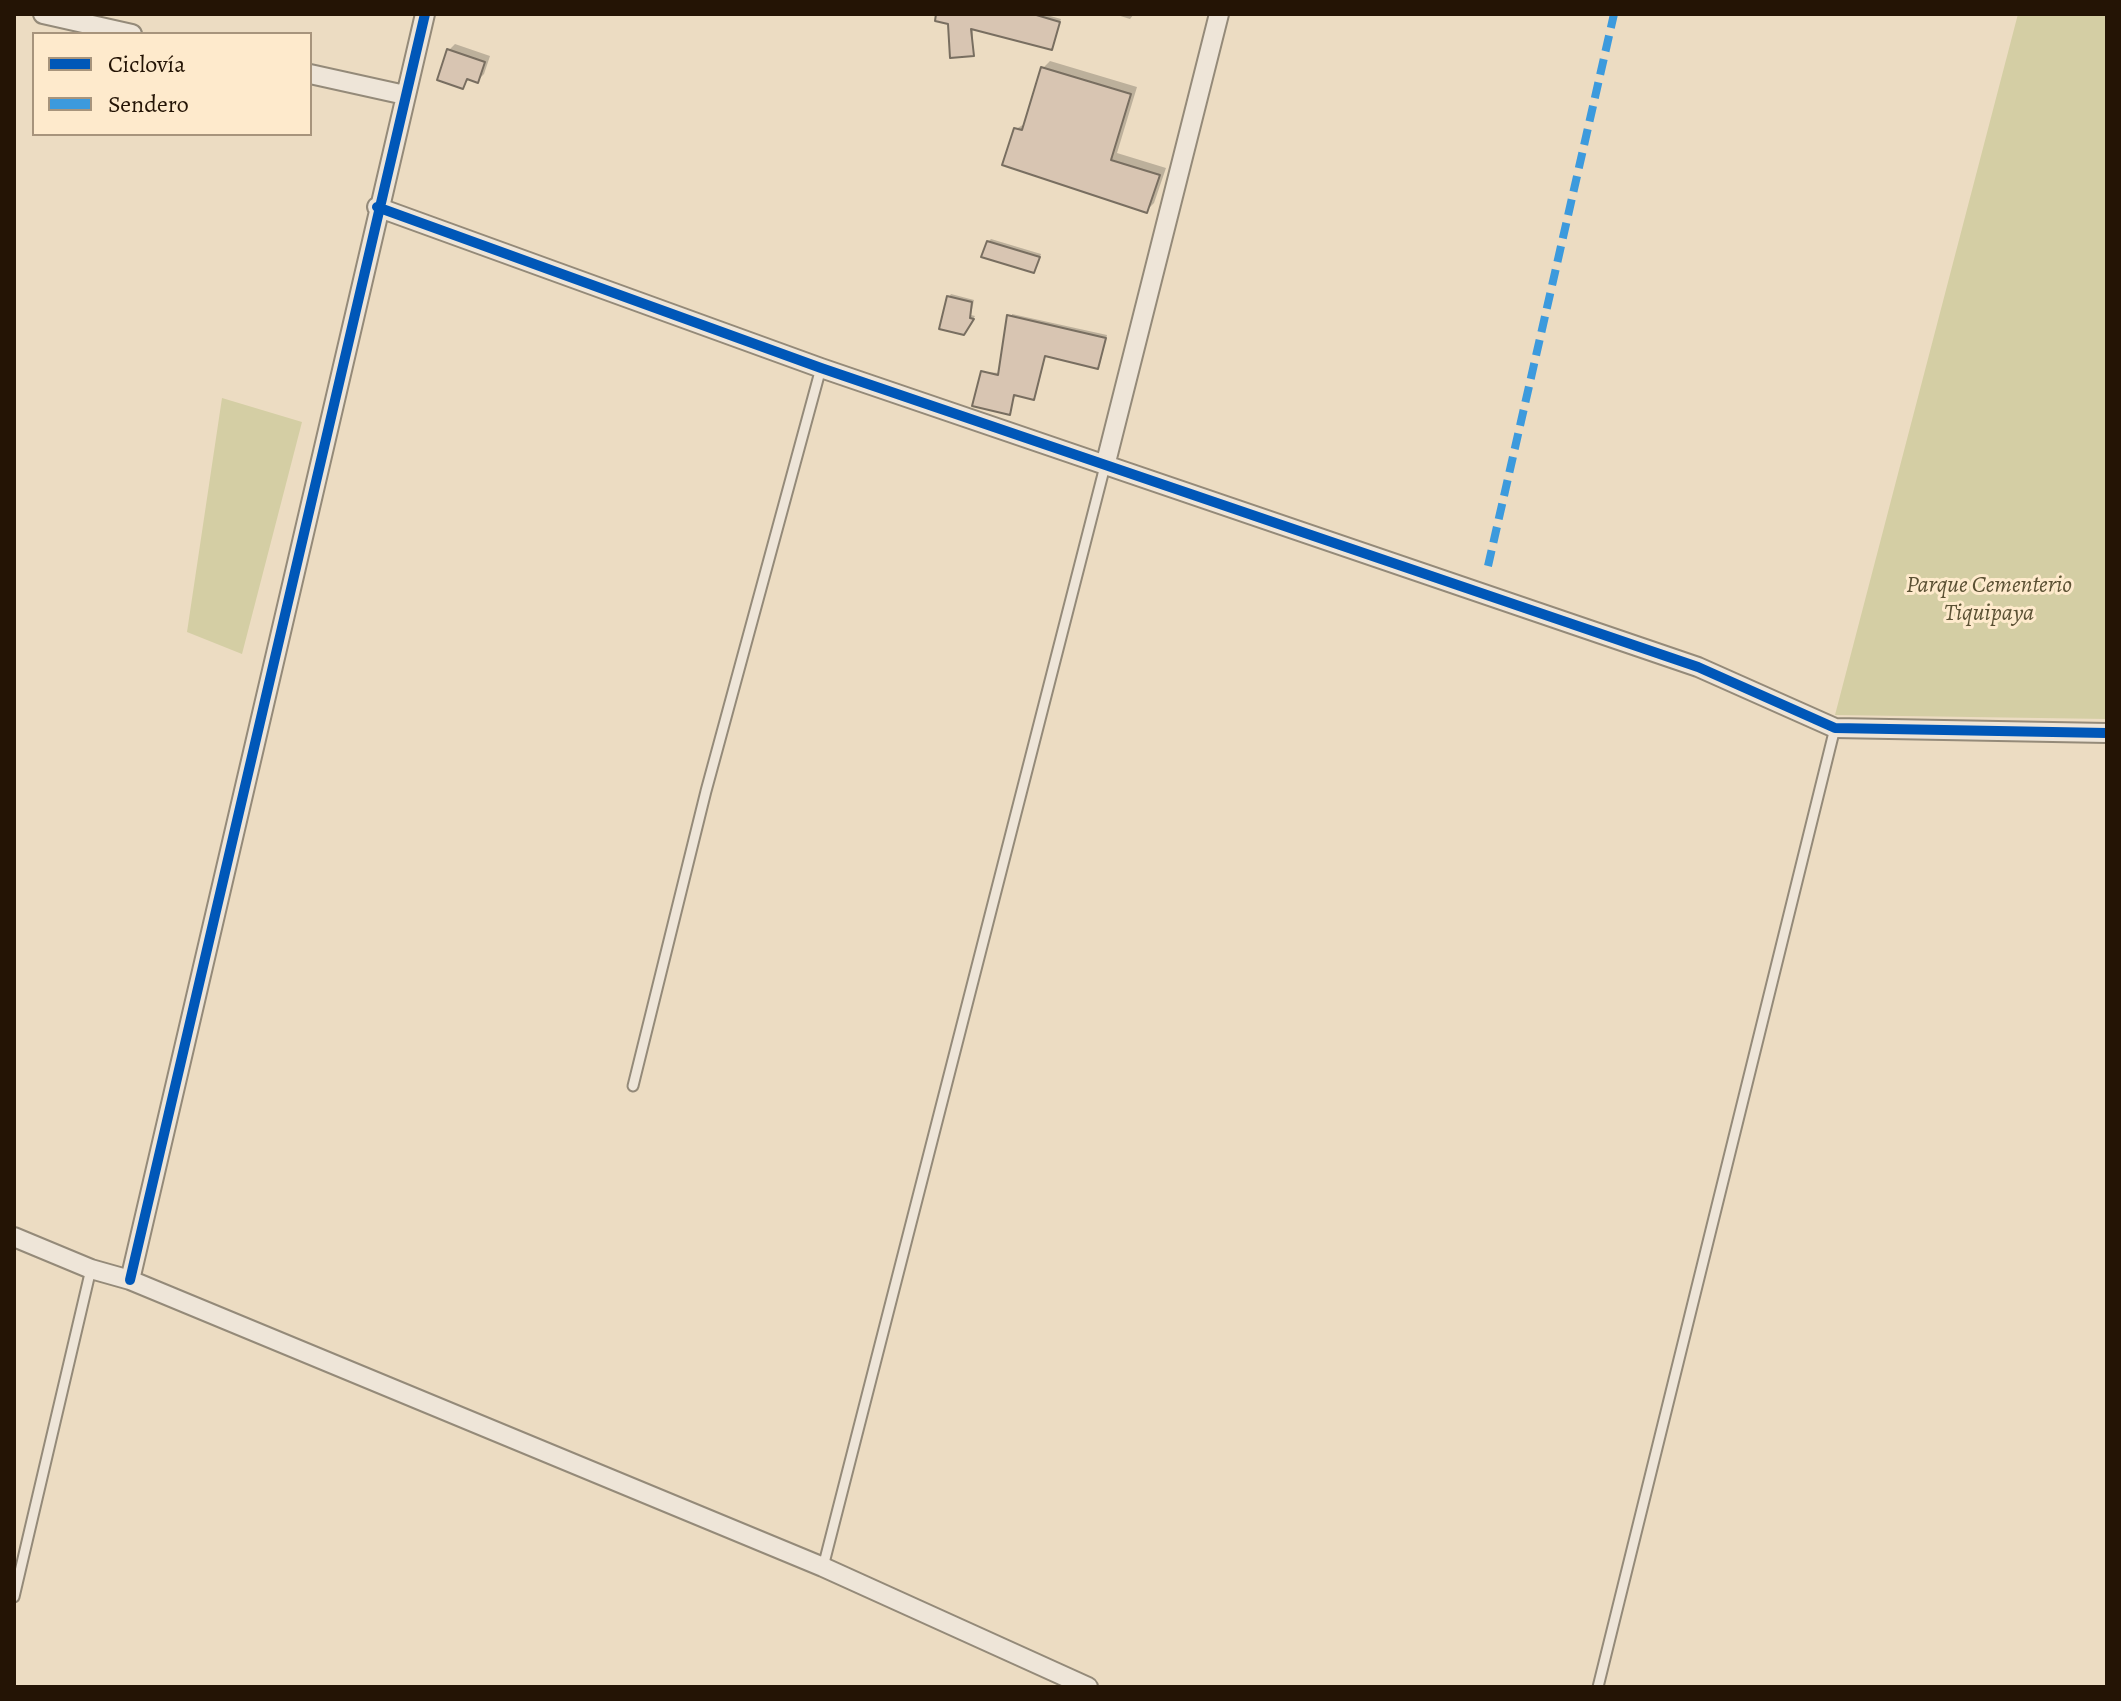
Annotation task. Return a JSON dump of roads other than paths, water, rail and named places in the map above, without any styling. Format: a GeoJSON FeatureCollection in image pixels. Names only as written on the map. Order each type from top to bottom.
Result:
{"type":"FeatureCollection","features":[{"type":"Feature","properties":{"kind":"street"},"geometry":{"type":"LineString","coordinates":[[43,14],[123,32]]}},
{"type":"Feature","properties":{"kind":"street"},"geometry":{"type":"LineString","coordinates":[[130,1280],[377,207],[425,14]]}},
{"type":"Feature","properties":{"kind":"street"},"geometry":{"type":"LineString","coordinates":[[1105,466],[1219,14]]}},
{"type":"Feature","properties":{"kind":"street"},"geometry":{"type":"LineString","coordinates":[[312,74],[405,95]]}},
{"type":"Feature","properties":{"kind":"street"},"geometry":{"type":"LineString","coordinates":[[377,207],[821,368],[1698,667],[1835,728],[2107,733]]}},
{"type":"Feature","properties":{"kind":"street"},"geometry":{"type":"LineString","coordinates":[[14,1237],[91,1269],[130,1280],[823,1567],[1088,1687]]}},
{"type":"Feature","properties":{"kind":"lane"},"geometry":{"type":"LineString","coordinates":[[633,1086],[706,791],[821,368]]}},
{"type":"Feature","properties":{"kind":"lane"},"geometry":{"type":"LineString","coordinates":[[823,1567],[1105,466]]}},
{"type":"Feature","properties":{"kind":"lane"},"geometry":{"type":"LineString","coordinates":[[1598,1687],[1835,728]]}},
{"type":"Feature","properties":{"kind":"lane"},"geometry":{"type":"LineString","coordinates":[[14,1597],[91,1269]]}},
{"type":"Feature","properties":{"kind":"park label","name":"Parque Cementerio Tiquipaya"},"geometry":{"type":"Point","coordinates":[1989,600]}}]}
